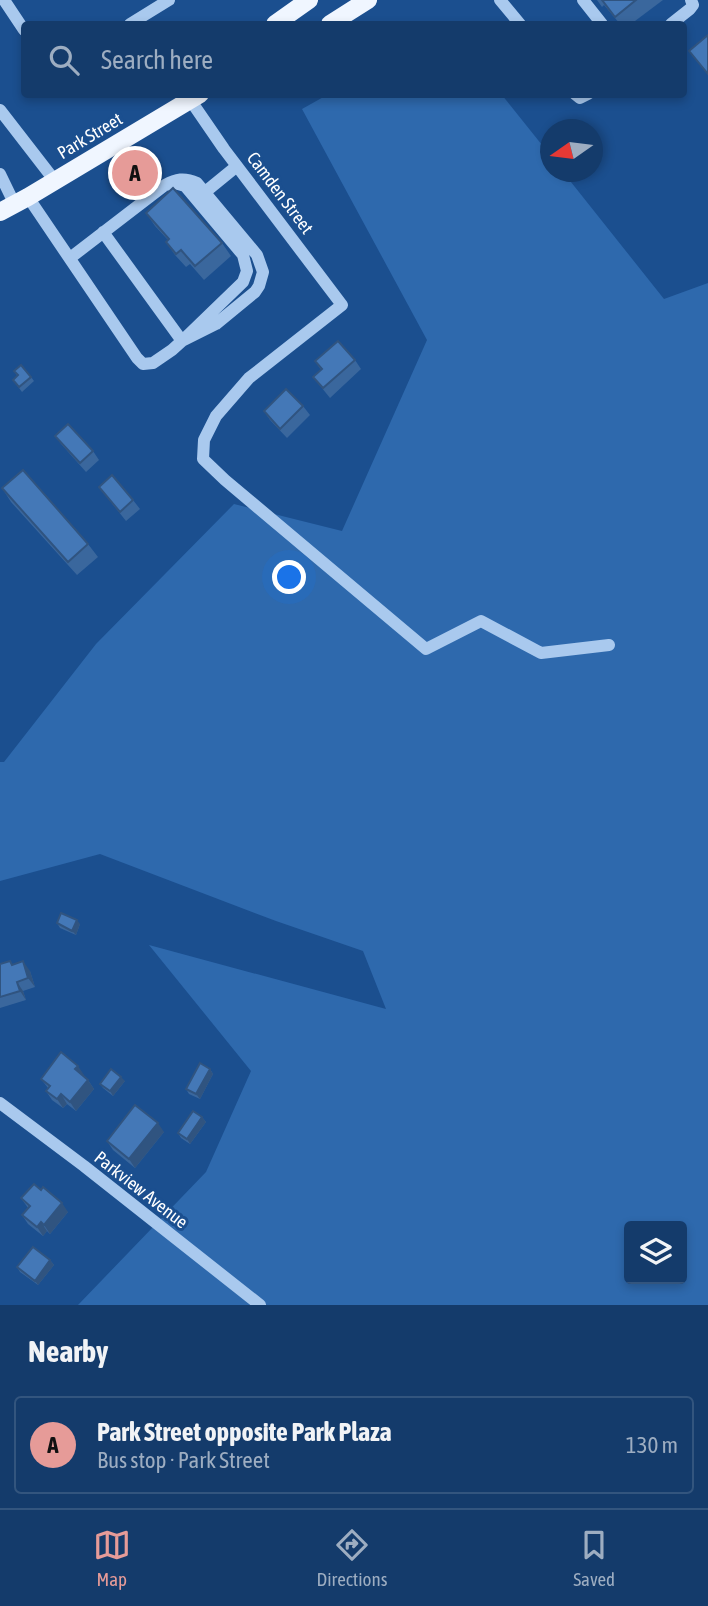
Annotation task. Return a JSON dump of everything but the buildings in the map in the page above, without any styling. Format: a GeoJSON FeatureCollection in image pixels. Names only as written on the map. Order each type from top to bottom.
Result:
{"type":"FeatureCollection","features":[{"type":"Feature","properties":{"kind":"main road"},"geometry":{"type":"LineString","coordinates":[[279,21],[309,0]]}},
{"type":"Feature","properties":{"kind":"main road"},"geometry":{"type":"LineString","coordinates":[[335,21],[368,0]]}},
{"type":"Feature","properties":{"kind":"main road","name":"Park Street"},"geometry":{"type":"LineString","coordinates":[[14,205],[195,98]]}},
{"type":"Feature","properties":{"kind":"street"},"geometry":{"type":"LineString","coordinates":[[4,0],[21,26]]}},
{"type":"Feature","properties":{"kind":"street"},"geometry":{"type":"LineString","coordinates":[[135,21],[169,0]]}},
{"type":"Feature","properties":{"kind":"street"},"geometry":{"type":"LineString","coordinates":[[500,0],[518,21]]}},
{"type":"Feature","properties":{"kind":"street"},"geometry":{"type":"LineString","coordinates":[[583,0],[600,21]]}},
{"type":"Feature","properties":{"kind":"street"},"geometry":{"type":"LineString","coordinates":[[675,21],[690,9],[693,5],[691,0]]}},
{"type":"Feature","properties":{"kind":"street","name":"Camden Street"},"geometry":{"type":"LineString","coordinates":[[195,98],[237,166],[342,305],[249,378],[216,416],[204,440],[203,458],[225,480],[426,649],[481,621],[541,653],[609,645]]}},
{"type":"Feature","properties":{"kind":"street"},"geometry":{"type":"LineString","coordinates":[[0,110],[55,181]]}},
{"type":"Feature","properties":{"kind":"street"},"geometry":{"type":"LineString","coordinates":[[200,195],[237,166]]}},
{"type":"Feature","properties":{"kind":"street"},"geometry":{"type":"LineString","coordinates":[[0,174],[14,205],[69,258],[143,364],[153,363],[172,350],[243,282],[247,271],[243,255],[200,195],[175,183],[164,186],[69,258]]}},
{"type":"Feature","properties":{"kind":"street"},"geometry":{"type":"LineString","coordinates":[[103,232],[182,341]]}},
{"type":"Feature","properties":{"kind":"street","name":"Parkview Avenue"},"geometry":{"type":"LineString","coordinates":[[0,1103],[84,1167],[248,1300],[260,1305]]}},
{"type":"Feature","properties":{"kind":"shaded area"},"geometry":{"type":"Polygon","coordinates":[[[322,98],[504,98],[540,142],[540,182],[571,182],[664,299],[708,283],[708,1305],[78,1305],[206,1172],[251,1071],[149,945],[386,1009],[363,951],[100,854],[0,881],[0,762],[4,762],[96,644],[234,504],[342,531],[427,340],[302,109],[322,98]]]}},
{"type":"Feature","properties":{"kind":"place","name":"Park Street opposite Park Plaza"},"geometry":{"type":"Point","coordinates":[135,173]}}]}
